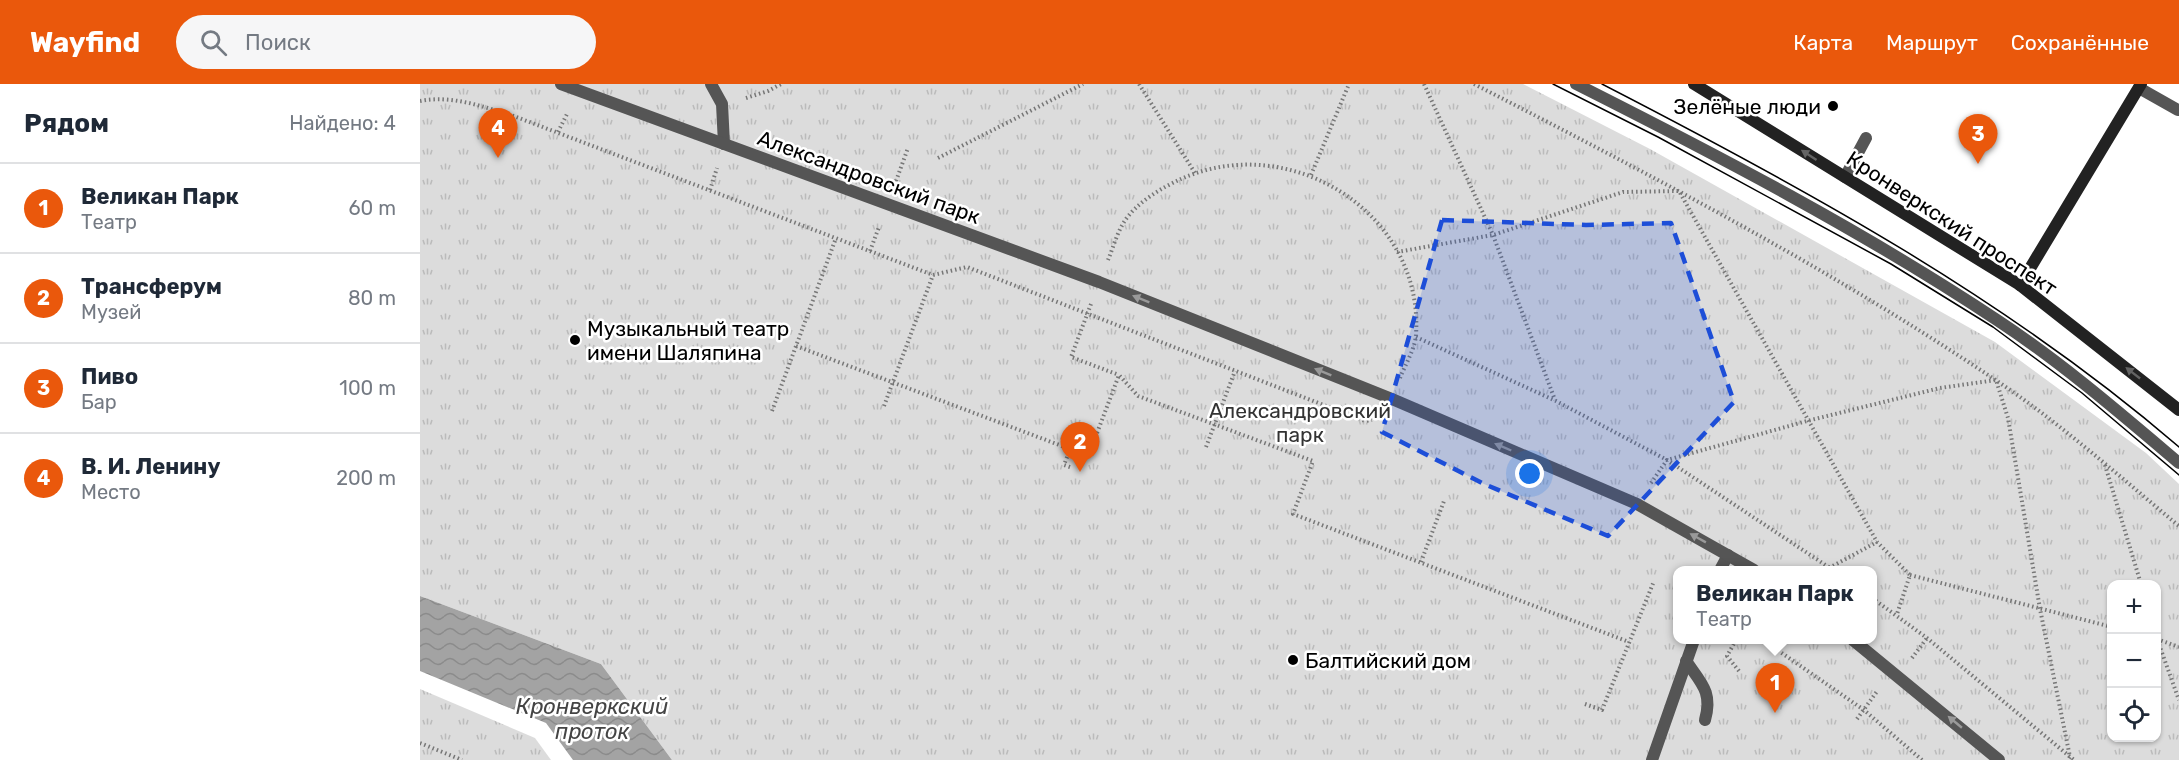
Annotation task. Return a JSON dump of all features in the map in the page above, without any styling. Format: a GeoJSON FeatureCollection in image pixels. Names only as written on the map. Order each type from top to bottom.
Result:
{"type":"FeatureCollection","features":[{"type":"Feature","properties":{"kind":"street","name":"Александровский парк"},"geometry":{"type":"LineString","coordinates":[[561,84],[582,86],[724,144],[1099,282],[1392,399],[1637,504],[1747,566]]}},
{"type":"Feature","properties":{"kind":"street"},"geometry":{"type":"LineString","coordinates":[[711,84],[722,104],[724,144]]}},
{"type":"Feature","properties":{"kind":"street"},"geometry":{"type":"LineString","coordinates":[[1576,84],[1664,128],[1897,256],[1998,321],[2088,386],[2179,463]]}},
{"type":"Feature","properties":{"kind":"street","name":"Кронверкский проспект"},"geometry":{"type":"LineString","coordinates":[[1694,84],[2020,285],[2179,410]]}},
{"type":"Feature","properties":{"kind":"street"},"geometry":{"type":"LineString","coordinates":[[2020,285],[2140,86],[2178,110]]}},
{"type":"Feature","properties":{"kind":"street"},"geometry":{"type":"LineString","coordinates":[[1845,177],[1866,138]]}},
{"type":"Feature","properties":{"kind":"street"},"geometry":{"type":"LineString","coordinates":[[1722,566],[1728,555]]}},
{"type":"Feature","properties":{"kind":"street"},"geometry":{"type":"LineString","coordinates":[[1652,760],[1692,644]]}},
{"type":"Feature","properties":{"kind":"street"},"geometry":{"type":"LineString","coordinates":[[1859,644],[2000,760]]}},
{"type":"Feature","properties":{"kind":"street"},"geometry":{"type":"LineString","coordinates":[[1686,661],[1706,689],[1709,706],[1705,720]]}},
{"type":"Feature","properties":{"kind":"path"},"geometry":{"type":"LineString","coordinates":[[722,104],[768,91],[781,84]]}},
{"type":"Feature","properties":{"kind":"path"},"geometry":{"type":"LineString","coordinates":[[938,158],[1083,84]]}},
{"type":"Feature","properties":{"kind":"path"},"geometry":{"type":"LineString","coordinates":[[1139,84],[1195,173]]}},
{"type":"Feature","properties":{"kind":"path"},"geometry":{"type":"LineString","coordinates":[[1311,175],[1349,84]]}},
{"type":"Feature","properties":{"kind":"path"},"geometry":{"type":"LineString","coordinates":[[1424,84],[1493,235],[1556,401]]}},
{"type":"Feature","properties":{"kind":"path"},"geometry":{"type":"LineString","coordinates":[[1474,84],[1678,191],[1867,300],[1996,380],[2179,526]]}},
{"type":"Feature","properties":{"kind":"path"},"geometry":{"type":"LineString","coordinates":[[420,102],[435,99],[468,102],[511,115],[933,275],[967,267],[1365,421],[1373,420]]}},
{"type":"Feature","properties":{"kind":"path"},"geometry":{"type":"LineString","coordinates":[[1124,222],[1144,202],[1169,185],[1195,173],[1224,165],[1254,163],[1283,166],[1311,175],[1337,188],[1381,227],[1397,252],[1408,279],[1415,308],[1416,337],[1556,401],[1667,460],[1826,566]]}},
{"type":"Feature","properties":{"kind":"path"},"geometry":{"type":"LineString","coordinates":[[1397,252],[1493,235],[1623,192],[1678,191]]}},
{"type":"Feature","properties":{"kind":"path"},"geometry":{"type":"LineString","coordinates":[[1678,191],[1877,542],[1910,574],[2107,626]]}},
{"type":"Feature","properties":{"kind":"path"},"geometry":{"type":"LineString","coordinates":[[772,411],[836,238]]}},
{"type":"Feature","properties":{"kind":"path"},"geometry":{"type":"LineString","coordinates":[[884,406],[933,275]]}},
{"type":"Feature","properties":{"kind":"path"},"geometry":{"type":"LineString","coordinates":[[1088,313],[1071,357],[1119,375],[1138,396],[1313,461],[1293,514],[1629,642]]}},
{"type":"Feature","properties":{"kind":"path"},"geometry":{"type":"LineString","coordinates":[[796,346],[1070,449]]}},
{"type":"Feature","properties":{"kind":"path"},"geometry":{"type":"LineString","coordinates":[[1206,447],[1235,371]]}},
{"type":"Feature","properties":{"kind":"path"},"geometry":{"type":"LineString","coordinates":[[1070,467],[1064,465],[1076,434],[1094,441],[1119,375]]}},
{"type":"Feature","properties":{"kind":"path"},"geometry":{"type":"LineString","coordinates":[[1637,504],[1667,460],[1807,421],[1940,388],[1996,380]]}},
{"type":"Feature","properties":{"kind":"path"},"geometry":{"type":"LineString","coordinates":[[1996,380],[2008,418],[2040,609],[2070,759]]}},
{"type":"Feature","properties":{"kind":"path"},"geometry":{"type":"LineString","coordinates":[[2105,465],[2140,580]]}},
{"type":"Feature","properties":{"kind":"path"},"geometry":{"type":"LineString","coordinates":[[1421,562],[1444,501]]}},
{"type":"Feature","properties":{"kind":"path"},"geometry":{"type":"LineString","coordinates":[[1836,566],[1877,542]]}},
{"type":"Feature","properties":{"kind":"path"},"geometry":{"type":"LineString","coordinates":[[1897,614],[1910,574]]}},
{"type":"Feature","properties":{"kind":"path"},"geometry":{"type":"LineString","coordinates":[[1585,704],[1602,710],[1654,581]]}},
{"type":"Feature","properties":{"kind":"path"},"geometry":{"type":"LineString","coordinates":[[1877,601],[1927,638],[2070,759]]}},
{"type":"Feature","properties":{"kind":"path"},"geometry":{"type":"LineString","coordinates":[[1911,658],[1927,638]]}},
{"type":"Feature","properties":{"kind":"path"},"geometry":{"type":"LineString","coordinates":[[2161,640],[2179,647]]}},
{"type":"Feature","properties":{"kind":"path"},"geometry":{"type":"LineString","coordinates":[[1733,644],[1727,656],[1739,671]]}},
{"type":"Feature","properties":{"kind":"path"},"geometry":{"type":"LineString","coordinates":[[1770,644],[1864,710],[1922,760]]}},
{"type":"Feature","properties":{"kind":"path"},"geometry":{"type":"LineString","coordinates":[[2161,649],[2179,700]]}},
{"type":"Feature","properties":{"kind":"path"},"geometry":{"type":"LineString","coordinates":[[1857,719],[1880,688]]}},
{"type":"Feature","properties":{"kind":"path"},"geometry":{"type":"LineString","coordinates":[[420,743],[462,760]]}},
{"type":"Feature","properties":{"kind":"highlighted area"},"geometry":{"type":"Polygon","coordinates":[[[1442,220],[1586,225],[1671,223],[1734,402],[1608,536],[1484,484],[1382,432],[1442,220]]]}},
{"type":"Feature","properties":{"kind":"green space","name":"Александровский парк"},"geometry":{"type":"Polygon","coordinates":[[[420,84],[1523,84],[1650,149],[1995,342],[2146,453],[2179,484],[2179,760],[672,760],[601,664],[420,596],[420,84]]]}},
{"type":"Feature","properties":{"kind":"green space"},"geometry":{"type":"Polygon","coordinates":[[[420,689],[535,738],[551,760],[420,760],[420,689]]]}},
{"type":"Feature","properties":{"kind":"water","name":"Кронверкский проток"},"geometry":{"type":"Polygon","coordinates":[[[420,596],[601,664],[672,760],[573,760],[546,723],[420,671],[420,596]]]}},
{"type":"Feature","properties":{"kind":"tram line"},"geometry":{"type":"LineString","coordinates":[[1553,84],[1658,137],[1891,264],[1993,327],[2082,393],[2179,475]]}},
{"type":"Feature","properties":{"kind":"tram line"},"geometry":{"type":"LineString","coordinates":[[1602,84],[1828,205],[1974,294],[2113,393],[2179,447]]}},
{"type":"Feature","properties":{"kind":"place","name":"Зелёные люди"},"geometry":{"type":"Point","coordinates":[1833,106]}},
{"type":"Feature","properties":{"kind":"place","name":"В. И. Ленину"},"geometry":{"type":"Point","coordinates":[498,158]}},
{"type":"Feature","properties":{"kind":"place","name":"Пиво"},"geometry":{"type":"Point","coordinates":[1978,164]}},
{"type":"Feature","properties":{"kind":"place","name":"Музыкальный театр имени Шаляпина"},"geometry":{"type":"Point","coordinates":[575,340]}},
{"type":"Feature","properties":{"kind":"place","name":"Трансферум"},"geometry":{"type":"Point","coordinates":[1080,472]}},
{"type":"Feature","properties":{"kind":"place","name":"Балтийский дом"},"geometry":{"type":"Point","coordinates":[1293,660]}},
{"type":"Feature","properties":{"kind":"place","name":"Великан Парк"},"geometry":{"type":"Point","coordinates":[1775,713]}}]}
